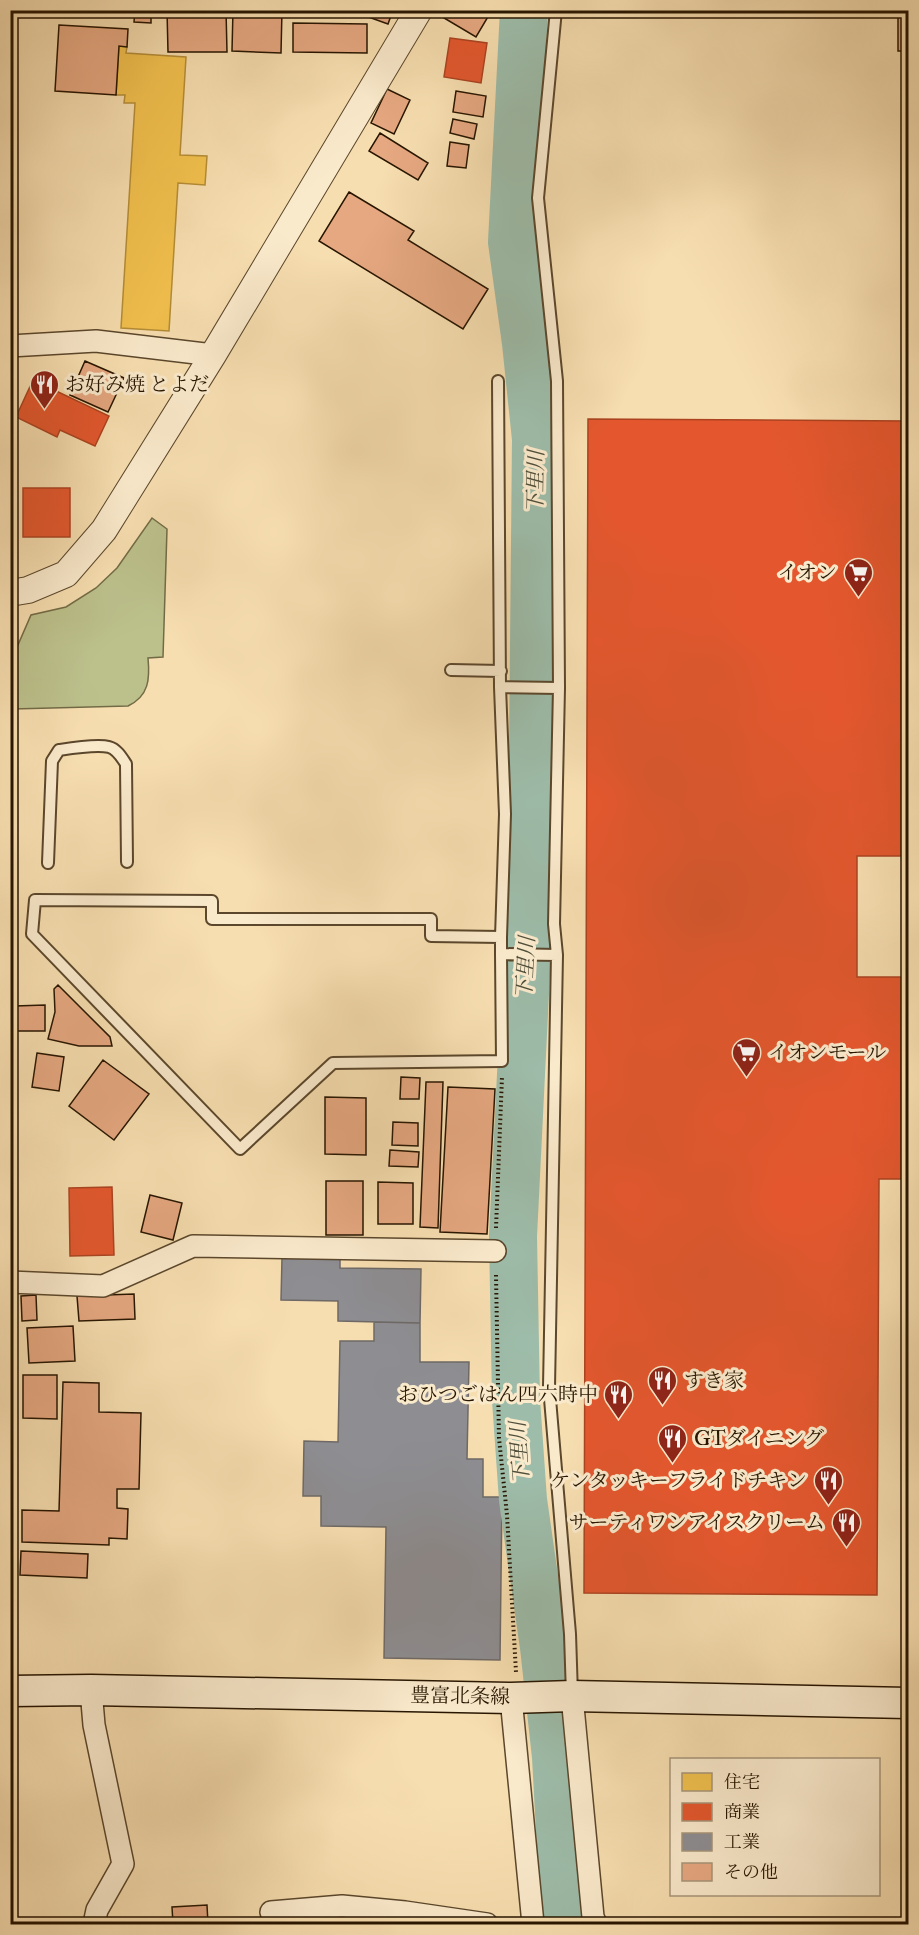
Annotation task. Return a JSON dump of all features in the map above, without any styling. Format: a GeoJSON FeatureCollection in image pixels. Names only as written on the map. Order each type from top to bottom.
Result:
{"type":"FeatureCollection","features":[{"type":"Feature","properties":{"kind":"main road","name":"豊富北条線"},"geometry":{"type":"LineString","coordinates":[[10,1691],[572,1696],[909,1703]]}},
{"type":"Feature","properties":{"kind":"street"},"geometry":{"type":"LineString","coordinates":[[10,593],[28,590],[66,574],[104,530],[213,354],[419,10]]}},
{"type":"Feature","properties":{"kind":"street"},"geometry":{"type":"LineString","coordinates":[[10,346],[96,341],[213,354]]}},
{"type":"Feature","properties":{"kind":"street"},"geometry":{"type":"LineString","coordinates":[[10,1282],[103,1286],[193,1246],[495,1251]]}},
{"type":"Feature","properties":{"kind":"street"},"geometry":{"type":"LineString","coordinates":[[91,1690],[94,1725],[123,1864],[97,1910],[94,1924]]}},
{"type":"Feature","properties":{"kind":"street"},"geometry":{"type":"LineString","coordinates":[[572,1696],[593,1917],[596,1924]]}},
{"type":"Feature","properties":{"kind":"street"},"geometry":{"type":"LineString","coordinates":[[518,1697],[533,1924]]}},
{"type":"Feature","properties":{"kind":"street"},"geometry":{"type":"LineString","coordinates":[[271,1912],[342,1906],[405,1918],[487,1924]]}},
{"type":"Feature","properties":{"kind":"lane"},"geometry":{"type":"LineString","coordinates":[[556,10],[538,198],[556,381],[559,688],[549,1387],[570,1634],[572,1696]]}},
{"type":"Feature","properties":{"kind":"lane"},"geometry":{"type":"LineString","coordinates":[[498,381],[500,687],[505,814],[501,937],[502,1061],[333,1063],[240,1149],[32,934],[35,900],[212,901],[212,919],[431,919],[431,936],[501,937]]}},
{"type":"Feature","properties":{"kind":"lane"},"geometry":{"type":"LineString","coordinates":[[451,670],[501,671]]}},
{"type":"Feature","properties":{"kind":"lane"},"geometry":{"type":"LineString","coordinates":[[500,687],[559,688]]}},
{"type":"Feature","properties":{"kind":"lane"},"geometry":{"type":"LineString","coordinates":[[48,863],[52,761],[59,750],[73,747],[110,747],[120,754],[126,764],[127,862]]}},
{"type":"Feature","properties":{"kind":"lane"},"geometry":{"type":"LineString","coordinates":[[501,954],[556,955]]}},
{"type":"Feature","properties":{"kind":"path"},"geometry":{"type":"LineString","coordinates":[[502,1061],[495,1251],[499,1438],[507,1515],[518,1697]]}},
{"type":"Feature","properties":{"kind":"green space"},"geometry":{"type":"Polygon","coordinates":[[[152,518],[167,529],[163,657],[148,658],[149,673],[144,692],[128,706],[13,709],[11,661],[31,615],[66,607],[96,588],[117,568],[152,518]]]}},
{"type":"Feature","properties":{"kind":"building: 住宅"},"geometry":{"type":"Polygon","coordinates":[[[119,46],[127,47],[126,53],[186,57],[180,155],[207,156],[205,185],[178,183],[169,331],[121,328],[135,103],[124,103],[125,95],[116,95],[119,46]]]}},
{"type":"Feature","properties":{"kind":"building: 商業"},"geometry":{"type":"Polygon","coordinates":[[[289,10],[335,10],[335,12],[289,12],[289,10]]]}},
{"type":"Feature","properties":{"kind":"building: 商業"},"geometry":{"type":"Polygon","coordinates":[[[450,38],[487,43],[481,83],[444,77],[450,38]]]}},
{"type":"Feature","properties":{"kind":"building: 商業"},"geometry":{"type":"Polygon","coordinates":[[[33,380],[109,416],[95,446],[60,430],[57,437],[16,417],[33,380]]]}},
{"type":"Feature","properties":{"kind":"building: 商業","name":"イオンモール"},"geometry":{"type":"Polygon","coordinates":[[[588,419],[908,421],[908,856],[857,856],[857,977],[908,977],[908,1179],[879,1179],[877,1595],[584,1593],[588,419]]]}},
{"type":"Feature","properties":{"kind":"building: 商業"},"geometry":{"type":"Polygon","coordinates":[[[23,488],[70,488],[70,537],[23,537],[23,488]]]}},
{"type":"Feature","properties":{"kind":"building: 商業"},"geometry":{"type":"Polygon","coordinates":[[[112,1187],[114,1255],[70,1256],[69,1188],[112,1187]]]}},
{"type":"Feature","properties":{"kind":"building: 工業"},"geometry":{"type":"Polygon","coordinates":[[[282,1258],[340,1259],[340,1268],[421,1269],[420,1323],[338,1321],[338,1301],[281,1300],[282,1258]]]}},
{"type":"Feature","properties":{"kind":"building: 工業"},"geometry":{"type":"Polygon","coordinates":[[[374,1322],[420,1323],[420,1362],[469,1362],[467,1459],[483,1459],[483,1497],[502,1497],[500,1660],[384,1658],[386,1527],[321,1526],[321,1496],[303,1496],[304,1441],[338,1442],[340,1341],[374,1341],[374,1322]]]}},
{"type":"Feature","properties":{"kind":"building: その他"},"geometry":{"type":"Polygon","coordinates":[[[59,10],[95,10],[95,13],[59,10]]]}},
{"type":"Feature","properties":{"kind":"building: その他"},"geometry":{"type":"Polygon","coordinates":[[[135,10],[151,10],[151,23],[134,22],[135,10]]]}},
{"type":"Feature","properties":{"kind":"building: その他"},"geometry":{"type":"Polygon","coordinates":[[[167,10],[226,10],[227,52],[168,52],[167,10]]]}},
{"type":"Feature","properties":{"kind":"building: その他"},"geometry":{"type":"Polygon","coordinates":[[[233,10],[282,10],[281,53],[232,51],[233,10]]]}},
{"type":"Feature","properties":{"kind":"building: その他"},"geometry":{"type":"Polygon","coordinates":[[[349,10],[393,10],[388,24],[349,10]]]}},
{"type":"Feature","properties":{"kind":"building: その他"},"geometry":{"type":"Polygon","coordinates":[[[434,10],[492,10],[476,37],[434,10]]]}},
{"type":"Feature","properties":{"kind":"building: その他"},"geometry":{"type":"Polygon","coordinates":[[[898,17],[908,17],[908,51],[898,51],[898,17]]]}},
{"type":"Feature","properties":{"kind":"building: その他"},"geometry":{"type":"Polygon","coordinates":[[[293,23],[367,24],[367,53],[293,52],[293,23]]]}},
{"type":"Feature","properties":{"kind":"building: その他"},"geometry":{"type":"Polygon","coordinates":[[[59,25],[128,29],[127,47],[119,46],[116,95],[55,91],[59,25]]]}},
{"type":"Feature","properties":{"kind":"building: その他"},"geometry":{"type":"Polygon","coordinates":[[[387,89],[410,100],[394,134],[371,123],[387,89]]]}},
{"type":"Feature","properties":{"kind":"building: その他"},"geometry":{"type":"Polygon","coordinates":[[[456,91],[486,96],[483,117],[453,112],[456,91]]]}},
{"type":"Feature","properties":{"kind":"building: その他"},"geometry":{"type":"Polygon","coordinates":[[[453,119],[477,124],[474,139],[450,133],[453,119]]]}},
{"type":"Feature","properties":{"kind":"building: その他"},"geometry":{"type":"Polygon","coordinates":[[[380,133],[428,163],[418,180],[369,151],[380,133]]]}},
{"type":"Feature","properties":{"kind":"building: その他"},"geometry":{"type":"Polygon","coordinates":[[[450,142],[469,145],[466,168],[447,166],[450,142]]]}},
{"type":"Feature","properties":{"kind":"building: その他"},"geometry":{"type":"Polygon","coordinates":[[[349,192],[414,231],[408,240],[488,289],[463,329],[319,241],[349,192]]]}},
{"type":"Feature","properties":{"kind":"building: その他"},"geometry":{"type":"Polygon","coordinates":[[[85,361],[124,378],[108,412],[70,395],[85,361]]]}},
{"type":"Feature","properties":{"kind":"building: その他"},"geometry":{"type":"Polygon","coordinates":[[[58,985],[110,1037],[112,1046],[79,1046],[48,1039],[55,1012],[54,989],[58,985]]]}},
{"type":"Feature","properties":{"kind":"building: その他"},"geometry":{"type":"Polygon","coordinates":[[[45,1005],[45,1031],[15,1031],[15,1006],[45,1005]]]}},
{"type":"Feature","properties":{"kind":"building: その他"},"geometry":{"type":"Polygon","coordinates":[[[37,1053],[64,1057],[59,1091],[32,1087],[37,1053]]]}},
{"type":"Feature","properties":{"kind":"building: その他"},"geometry":{"type":"Polygon","coordinates":[[[103,1060],[149,1094],[114,1140],[69,1106],[103,1060]]]}},
{"type":"Feature","properties":{"kind":"building: その他"},"geometry":{"type":"Polygon","coordinates":[[[401,1077],[420,1078],[419,1099],[400,1099],[401,1077]]]}},
{"type":"Feature","properties":{"kind":"building: その他"},"geometry":{"type":"Polygon","coordinates":[[[426,1082],[443,1082],[438,1228],[420,1227],[426,1082]]]}},
{"type":"Feature","properties":{"kind":"building: その他"},"geometry":{"type":"Polygon","coordinates":[[[448,1087],[495,1089],[487,1234],[440,1232],[448,1087]]]}},
{"type":"Feature","properties":{"kind":"building: その他"},"geometry":{"type":"Polygon","coordinates":[[[325,1097],[366,1098],[366,1155],[325,1154],[325,1097]]]}},
{"type":"Feature","properties":{"kind":"building: その他"},"geometry":{"type":"Polygon","coordinates":[[[393,1122],[418,1123],[418,1146],[392,1145],[393,1122]]]}},
{"type":"Feature","properties":{"kind":"building: その他"},"geometry":{"type":"Polygon","coordinates":[[[390,1150],[419,1152],[418,1167],[389,1166],[390,1150]]]}},
{"type":"Feature","properties":{"kind":"building: その他"},"geometry":{"type":"Polygon","coordinates":[[[326,1181],[363,1181],[363,1235],[326,1235],[326,1181]]]}},
{"type":"Feature","properties":{"kind":"building: その他"},"geometry":{"type":"Polygon","coordinates":[[[378,1182],[413,1183],[413,1224],[378,1224],[378,1182]]]}},
{"type":"Feature","properties":{"kind":"building: その他"},"geometry":{"type":"Polygon","coordinates":[[[150,1195],[182,1203],[173,1240],[141,1232],[150,1195]]]}},
{"type":"Feature","properties":{"kind":"building: その他"},"geometry":{"type":"Polygon","coordinates":[[[134,1294],[135,1319],[79,1321],[77,1296],[134,1294]]]}},
{"type":"Feature","properties":{"kind":"building: その他"},"geometry":{"type":"Polygon","coordinates":[[[36,1295],[37,1320],[22,1321],[21,1296],[36,1295]]]}},
{"type":"Feature","properties":{"kind":"building: その他"},"geometry":{"type":"Polygon","coordinates":[[[73,1326],[75,1361],[29,1363],[27,1328],[73,1326]]]}},
{"type":"Feature","properties":{"kind":"building: その他"},"geometry":{"type":"Polygon","coordinates":[[[23,1375],[57,1375],[57,1419],[23,1418],[23,1375]]]}},
{"type":"Feature","properties":{"kind":"building: その他"},"geometry":{"type":"Polygon","coordinates":[[[63,1382],[99,1383],[99,1412],[141,1413],[139,1489],[117,1489],[117,1508],[128,1509],[127,1539],[109,1538],[109,1545],[22,1542],[22,1510],[59,1511],[63,1382]]]}},
{"type":"Feature","properties":{"kind":"building: その他"},"geometry":{"type":"Polygon","coordinates":[[[21,1551],[88,1554],[87,1578],[20,1575],[21,1551]]]}},
{"type":"Feature","properties":{"kind":"building: その他"},"geometry":{"type":"Polygon","coordinates":[[[207,1905],[208,1924],[173,1924],[172,1907],[207,1905]]]}},
{"type":"Feature","properties":{"kind":"waterway","name":"下里川"},"geometry":{"type":"LineString","coordinates":[[524,10],[512,242],[536,439],[532,852],[513,1236],[516,1400],[523,1500],[544,1647],[556,1757],[565,1924]]}},
{"type":"Feature","properties":{"kind":"place","name":"お好み焼 とよだ"},"geometry":{"type":"Point","coordinates":[44,410]}},
{"type":"Feature","properties":{"kind":"place","name":"イオン"},"geometry":{"type":"Point","coordinates":[858,598]}},
{"type":"Feature","properties":{"kind":"place","name":"イオンモール"},"geometry":{"type":"Point","coordinates":[747,1078]}},
{"type":"Feature","properties":{"kind":"place","name":"すき家"},"geometry":{"type":"Point","coordinates":[663,1406]}},
{"type":"Feature","properties":{"kind":"place","name":"おひつごはん四六時中"},"geometry":{"type":"Point","coordinates":[619,1420]}},
{"type":"Feature","properties":{"kind":"place","name":"GTダイニング"},"geometry":{"type":"Point","coordinates":[673,1464]}},
{"type":"Feature","properties":{"kind":"place","name":"ケンタッキーフライドチキン"},"geometry":{"type":"Point","coordinates":[828,1506]}},
{"type":"Feature","properties":{"kind":"place","name":"サーティワンアイスクリーム"},"geometry":{"type":"Point","coordinates":[846,1548]}}]}
